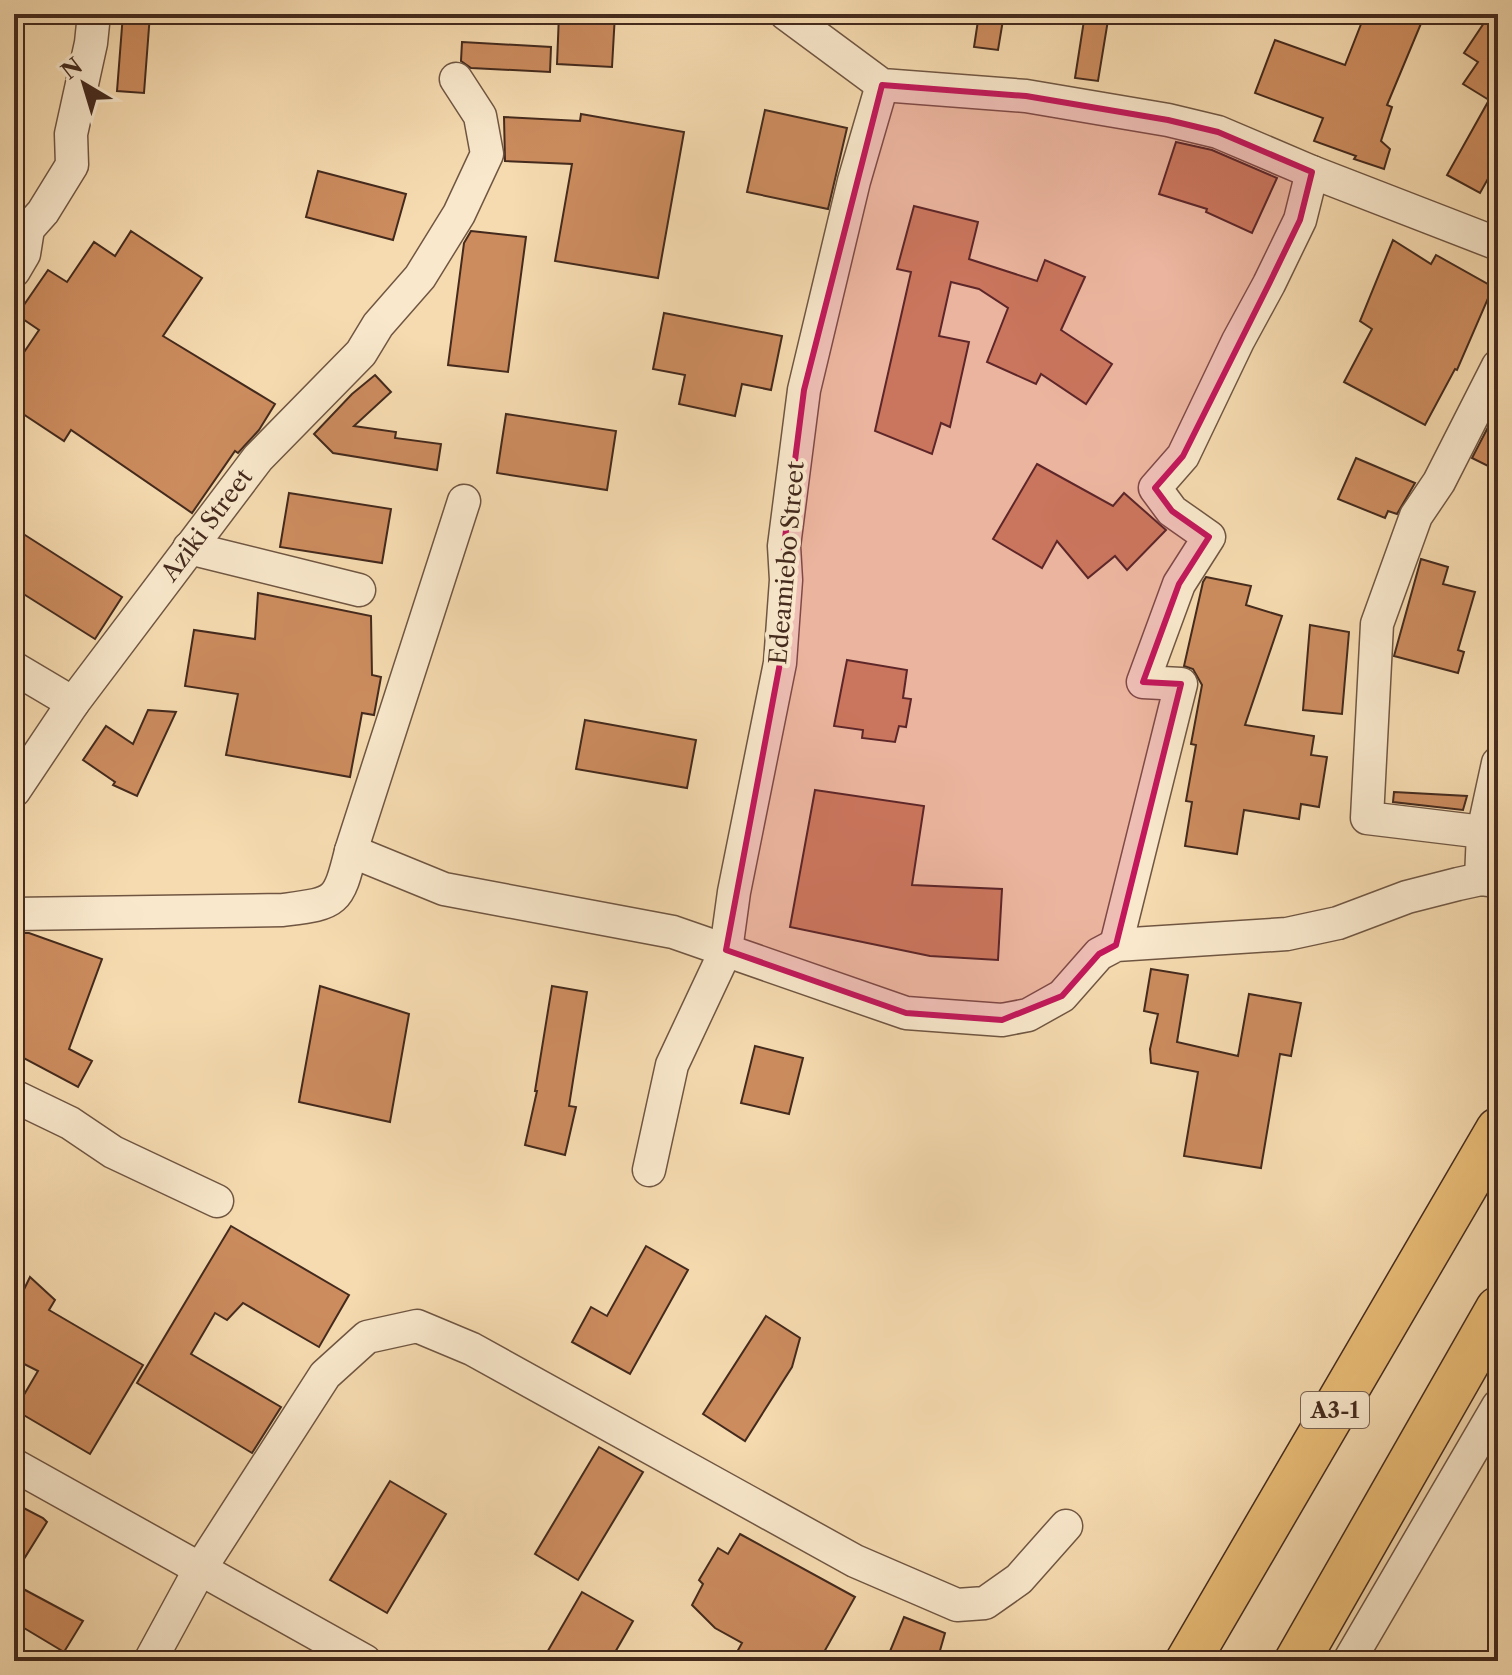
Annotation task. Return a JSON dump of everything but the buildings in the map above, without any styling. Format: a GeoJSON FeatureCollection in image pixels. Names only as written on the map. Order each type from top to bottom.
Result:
{"type":"FeatureCollection","features":[{"type":"Feature","properties":{"kind":"highway"},"geometry":{"type":"LineString","coordinates":[[1490,1144],[1498,1111]]}},
{"type":"Feature","properties":{"kind":"highway","name":"A3-1"},"geometry":{"type":"LineString","coordinates":[[1188,1661],[1490,1144]]}},
{"type":"Feature","properties":{"kind":"highway"},"geometry":{"type":"LineString","coordinates":[[1297,1661],[1498,1309]]}},
{"type":"Feature","properties":{"kind":"street"},"geometry":{"type":"LineString","coordinates":[[14,271],[24,254],[28,229],[43,212],[72,165],[71,134],[91,43],[94,14]]}},
{"type":"Feature","properties":{"kind":"street"},"geometry":{"type":"LineString","coordinates":[[786,14],[882,85],[1026,96],[1168,120],[1218,132],[1498,244]]}},
{"type":"Feature","properties":{"kind":"street","name":"Aziki Street"},"geometry":{"type":"LineString","coordinates":[[14,791],[73,703],[258,458],[361,353],[378,325],[420,277],[459,214],[487,154],[480,116],[456,79]]}},
{"type":"Feature","properties":{"kind":"street","name":"Edeamiebo Street"},"geometry":{"type":"LineString","coordinates":[[649,1170],[672,1065],[726,950],[734,892],[780,663],[786,580],[784,546],[804,390],[851,196],[882,85]]}},
{"type":"Feature","properties":{"kind":"street"},"geometry":{"type":"LineString","coordinates":[[1116,945],[1181,684],[1143,682],[1179,584],[1209,537],[1172,511],[1155,488],[1183,456],[1269,284],[1300,220],[1312,172]]}},
{"type":"Feature","properties":{"kind":"street"},"geometry":{"type":"LineString","coordinates":[[1483,832],[1367,818],[1377,624],[1416,516],[1439,482],[1498,366]]}},
{"type":"Feature","properties":{"kind":"street"},"geometry":{"type":"LineString","coordinates":[[14,914],[283,910],[320,905],[332,898],[342,887],[464,501]]}},
{"type":"Feature","properties":{"kind":"street"},"geometry":{"type":"LineString","coordinates":[[189,548],[359,590]]}},
{"type":"Feature","properties":{"kind":"street"},"geometry":{"type":"LineString","coordinates":[[14,668],[73,703]]}},
{"type":"Feature","properties":{"kind":"street"},"geometry":{"type":"LineString","coordinates":[[351,851],[444,889],[673,932],[906,1013],[1002,1020],[1028,1015],[1062,996],[1099,954],[1116,945],[1287,934],[1338,923],[1407,897],[1489,880],[1483,832],[1498,763]]}},
{"type":"Feature","properties":{"kind":"street"},"geometry":{"type":"LineString","coordinates":[[14,1096],[70,1123],[113,1152],[217,1201]]}},
{"type":"Feature","properties":{"kind":"street"},"geometry":{"type":"LineString","coordinates":[[150,1661],[200,1569],[325,1375],[367,1337],[417,1326],[472,1349],[855,1561],[957,1605],[985,1603],[1019,1579],[1066,1526]]}},
{"type":"Feature","properties":{"kind":"street"},"geometry":{"type":"LineString","coordinates":[[1349,1661],[1498,1409]]}},
{"type":"Feature","properties":{"kind":"street"},"geometry":{"type":"LineString","coordinates":[[14,1465],[365,1661]]}},
{"type":"Feature","properties":{"kind":"highlighted area"},"geometry":{"type":"Polygon","coordinates":[[[882,85],[1026,96],[1168,120],[1218,132],[1312,172],[1300,220],[1269,284],[1183,456],[1155,488],[1172,511],[1209,537],[1179,584],[1143,682],[1181,684],[1116,945],[1099,954],[1062,996],[1002,1020],[906,1013],[726,950],[780,663],[784,546],[804,390],[882,85]]]}}]}
